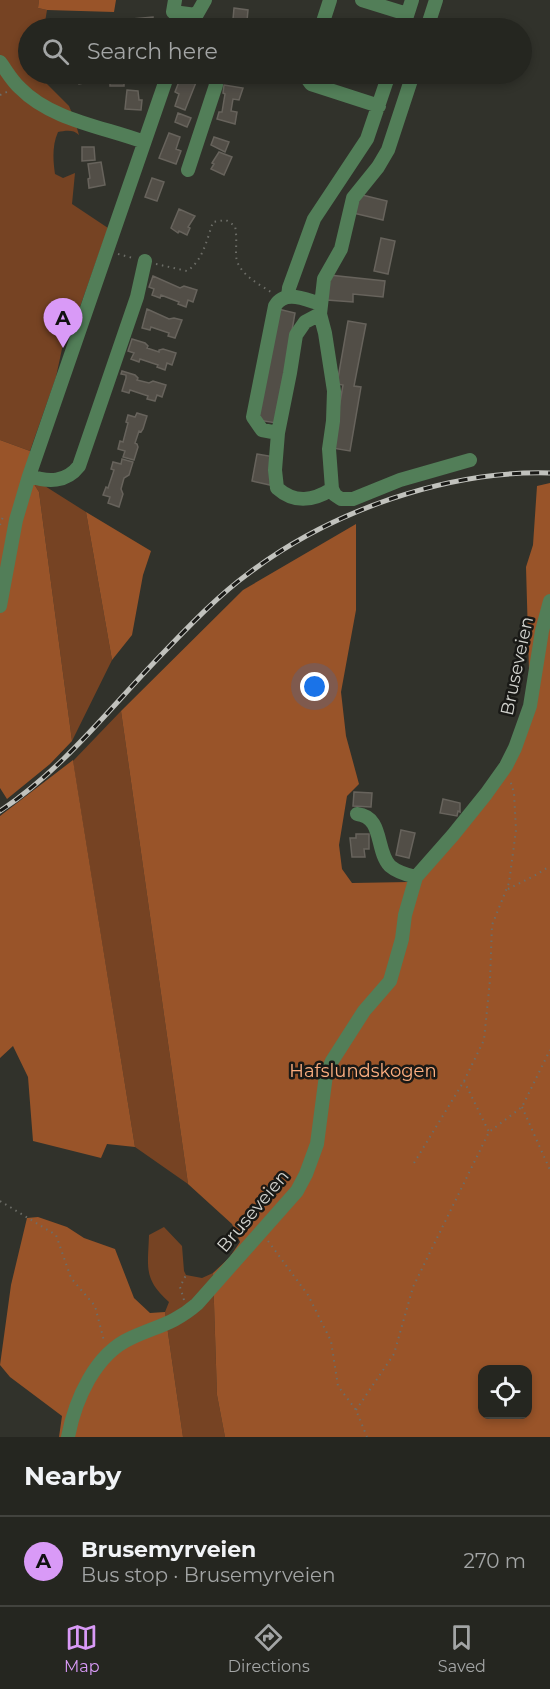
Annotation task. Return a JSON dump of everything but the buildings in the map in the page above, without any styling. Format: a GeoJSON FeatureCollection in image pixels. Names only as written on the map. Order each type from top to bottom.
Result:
{"type":"FeatureCollection","features":[{"type":"Feature","properties":{"kind":"street"},"geometry":{"type":"LineString","coordinates":[[175,0],[173,12],[183,18]]}},
{"type":"Feature","properties":{"kind":"street"},"geometry":{"type":"LineString","coordinates":[[196,18],[205,0]]}},
{"type":"Feature","properties":{"kind":"street"},"geometry":{"type":"LineString","coordinates":[[324,18],[330,0]]}},
{"type":"Feature","properties":{"kind":"street"},"geometry":{"type":"LineString","coordinates":[[362,0],[407,14]]}},
{"type":"Feature","properties":{"kind":"street"},"geometry":{"type":"LineString","coordinates":[[406,18],[412,0]]}},
{"type":"Feature","properties":{"kind":"street"},"geometry":{"type":"LineString","coordinates":[[430,18],[436,0]]}},
{"type":"Feature","properties":{"kind":"street"},"geometry":{"type":"LineString","coordinates":[[0,62],[19,87],[34,100],[64,114],[144,142]]}},
{"type":"Feature","properties":{"kind":"street"},"geometry":{"type":"LineString","coordinates":[[0,606],[16,520],[29,476],[164,84]]}},
{"type":"Feature","properties":{"kind":"street"},"geometry":{"type":"LineString","coordinates":[[188,170],[216,84]]}},
{"type":"Feature","properties":{"kind":"street"},"geometry":{"type":"LineString","coordinates":[[311,84],[379,106]]}},
{"type":"Feature","properties":{"kind":"street"},"geometry":{"type":"LineString","coordinates":[[278,433],[262,430],[253,417],[275,306],[285,297],[314,219],[367,139],[386,84]]}},
{"type":"Feature","properties":{"kind":"street"},"geometry":{"type":"LineString","coordinates":[[410,84],[383,160],[353,198],[341,249],[324,279],[321,309],[333,391],[333,421],[328,449],[332,489],[341,499],[353,499],[400,480],[470,460]]}},
{"type":"Feature","properties":{"kind":"street"},"geometry":{"type":"LineString","coordinates":[[29,476],[44,481],[55,480],[73,473],[79,466],[136,297],[145,261]]}},
{"type":"Feature","properties":{"kind":"street"},"geometry":{"type":"LineString","coordinates":[[285,297],[321,309]]}},
{"type":"Feature","properties":{"kind":"street"},"geometry":{"type":"LineString","coordinates":[[321,309],[305,322],[296,335],[280,413],[275,470],[277,488],[285,495],[299,500],[319,497],[332,489]]}},
{"type":"Feature","properties":{"kind":"street","name":"Bruseveien"},"geometry":{"type":"LineString","coordinates":[[68,1437],[71,1419],[79,1400],[97,1367],[110,1352],[117,1345],[132,1337],[178,1319],[192,1308],[297,1191],[313,1160],[317,1144],[326,1075],[332,1061],[364,1011],[390,981],[416,877],[453,835],[506,766],[515,748],[530,706],[542,631],[550,602]]}},
{"type":"Feature","properties":{"kind":"street"},"geometry":{"type":"LineString","coordinates":[[357,814],[371,819],[377,831],[382,853],[390,866],[403,874],[416,877]]}},
{"type":"Feature","properties":{"kind":"path"},"geometry":{"type":"LineString","coordinates":[[106,252],[187,271],[194,267],[201,257],[213,222],[226,220],[235,226],[236,257],[246,276],[285,297]]}},
{"type":"Feature","properties":{"kind":"path"},"geometry":{"type":"LineString","coordinates":[[414,1162],[464,1081],[484,1040],[490,980],[492,925],[510,883],[516,830],[514,793],[506,766]]}},
{"type":"Feature","properties":{"kind":"path"},"geometry":{"type":"LineString","coordinates":[[507,889],[550,866]]}},
{"type":"Feature","properties":{"kind":"path"},"geometry":{"type":"LineString","coordinates":[[356,1410],[394,1354],[412,1287],[489,1132],[522,1107],[550,1050]]}},
{"type":"Feature","properties":{"kind":"path"},"geometry":{"type":"LineString","coordinates":[[464,1081],[489,1132]]}},
{"type":"Feature","properties":{"kind":"path"},"geometry":{"type":"LineString","coordinates":[[522,1107],[550,1170]]}},
{"type":"Feature","properties":{"kind":"path"},"geometry":{"type":"LineString","coordinates":[[0,1201],[56,1235],[71,1278],[94,1306],[101,1337],[110,1352]]}},
{"type":"Feature","properties":{"kind":"path"},"geometry":{"type":"LineString","coordinates":[[261,1232],[308,1295],[331,1341],[338,1386],[356,1410],[366,1437]]}},
{"type":"Feature","properties":{"kind":"path"},"geometry":{"type":"LineString","coordinates":[[186,1275],[180,1287],[180,1293],[192,1308]]}},
{"type":"Feature","properties":{"kind":"shaded area"},"geometry":{"type":"Polygon","coordinates":[[[0,0],[39,0],[38,8],[47,10],[46,18],[18,18],[18,84],[47,84],[69,106],[74,118],[13,90],[35,107],[76,125],[79,135],[72,131],[58,132],[53,158],[55,174],[63,178],[75,173],[72,204],[108,228],[81,304],[63,344],[56,377],[30,451],[0,440],[0,0]]]}},
{"type":"Feature","properties":{"kind":"shaded area"},"geometry":{"type":"Polygon","coordinates":[[[29,476],[86,512],[112,660],[72,741],[39,492],[29,476]]]}},
{"type":"Feature","properties":{"kind":"shaded area"},"geometry":{"type":"Polygon","coordinates":[[[121,711],[188,1184],[135,1147],[73,761],[121,711]]]}},
{"type":"Feature","properties":{"kind":"shaded area"},"geometry":{"type":"Polygon","coordinates":[[[164,1227],[182,1246],[186,1275],[202,1278],[213,1273],[217,1395],[225,1437],[183,1437],[165,1312],[169,1302],[151,1279],[148,1264],[149,1235],[164,1227]]]}},
{"type":"Feature","properties":{"kind":"green space"},"geometry":{"type":"Polygon","coordinates":[[[39,0],[116,0],[114,12],[47,10],[38,8],[39,0]]]}},
{"type":"Feature","properties":{"kind":"green space"},"geometry":{"type":"Polygon","coordinates":[[[0,440],[30,451],[29,476],[39,492],[72,741],[50,764],[7,799],[0,788],[0,440]]]}},
{"type":"Feature","properties":{"kind":"green space","name":"Hafslundskogen"},"geometry":{"type":"Polygon","coordinates":[[[550,483],[550,1437],[225,1437],[217,1395],[213,1273],[229,1258],[240,1242],[232,1224],[188,1184],[121,711],[243,590],[356,524],[356,610],[341,692],[346,736],[359,784],[347,796],[339,845],[342,869],[352,883],[409,882],[486,794],[530,706],[526,567],[533,545],[537,486],[550,483]]]}},
{"type":"Feature","properties":{"kind":"green space"},"geometry":{"type":"Polygon","coordinates":[[[86,512],[151,551],[143,575],[132,635],[112,660],[86,512]]]}},
{"type":"Feature","properties":{"kind":"green space"},"geometry":{"type":"Polygon","coordinates":[[[73,760],[135,1147],[107,1144],[101,1158],[33,1141],[28,1077],[13,1046],[0,1058],[0,816],[73,760]]]}},
{"type":"Feature","properties":{"kind":"green space"},"geometry":{"type":"Polygon","coordinates":[[[38,1217],[67,1227],[84,1238],[115,1249],[134,1298],[150,1313],[165,1312],[183,1437],[59,1437],[62,1416],[10,1377],[0,1365],[11,1285],[27,1218],[38,1217]]]}},
{"type":"Feature","properties":{"kind":"railway"},"geometry":{"type":"LineString","coordinates":[[0,811],[46,776],[67,756],[216,600],[281,551],[353,513],[431,487],[511,474],[550,473]]}},
{"type":"Feature","properties":{"kind":"place","name":"Brusemyrveien"},"geometry":{"type":"Point","coordinates":[63,348]}}]}
